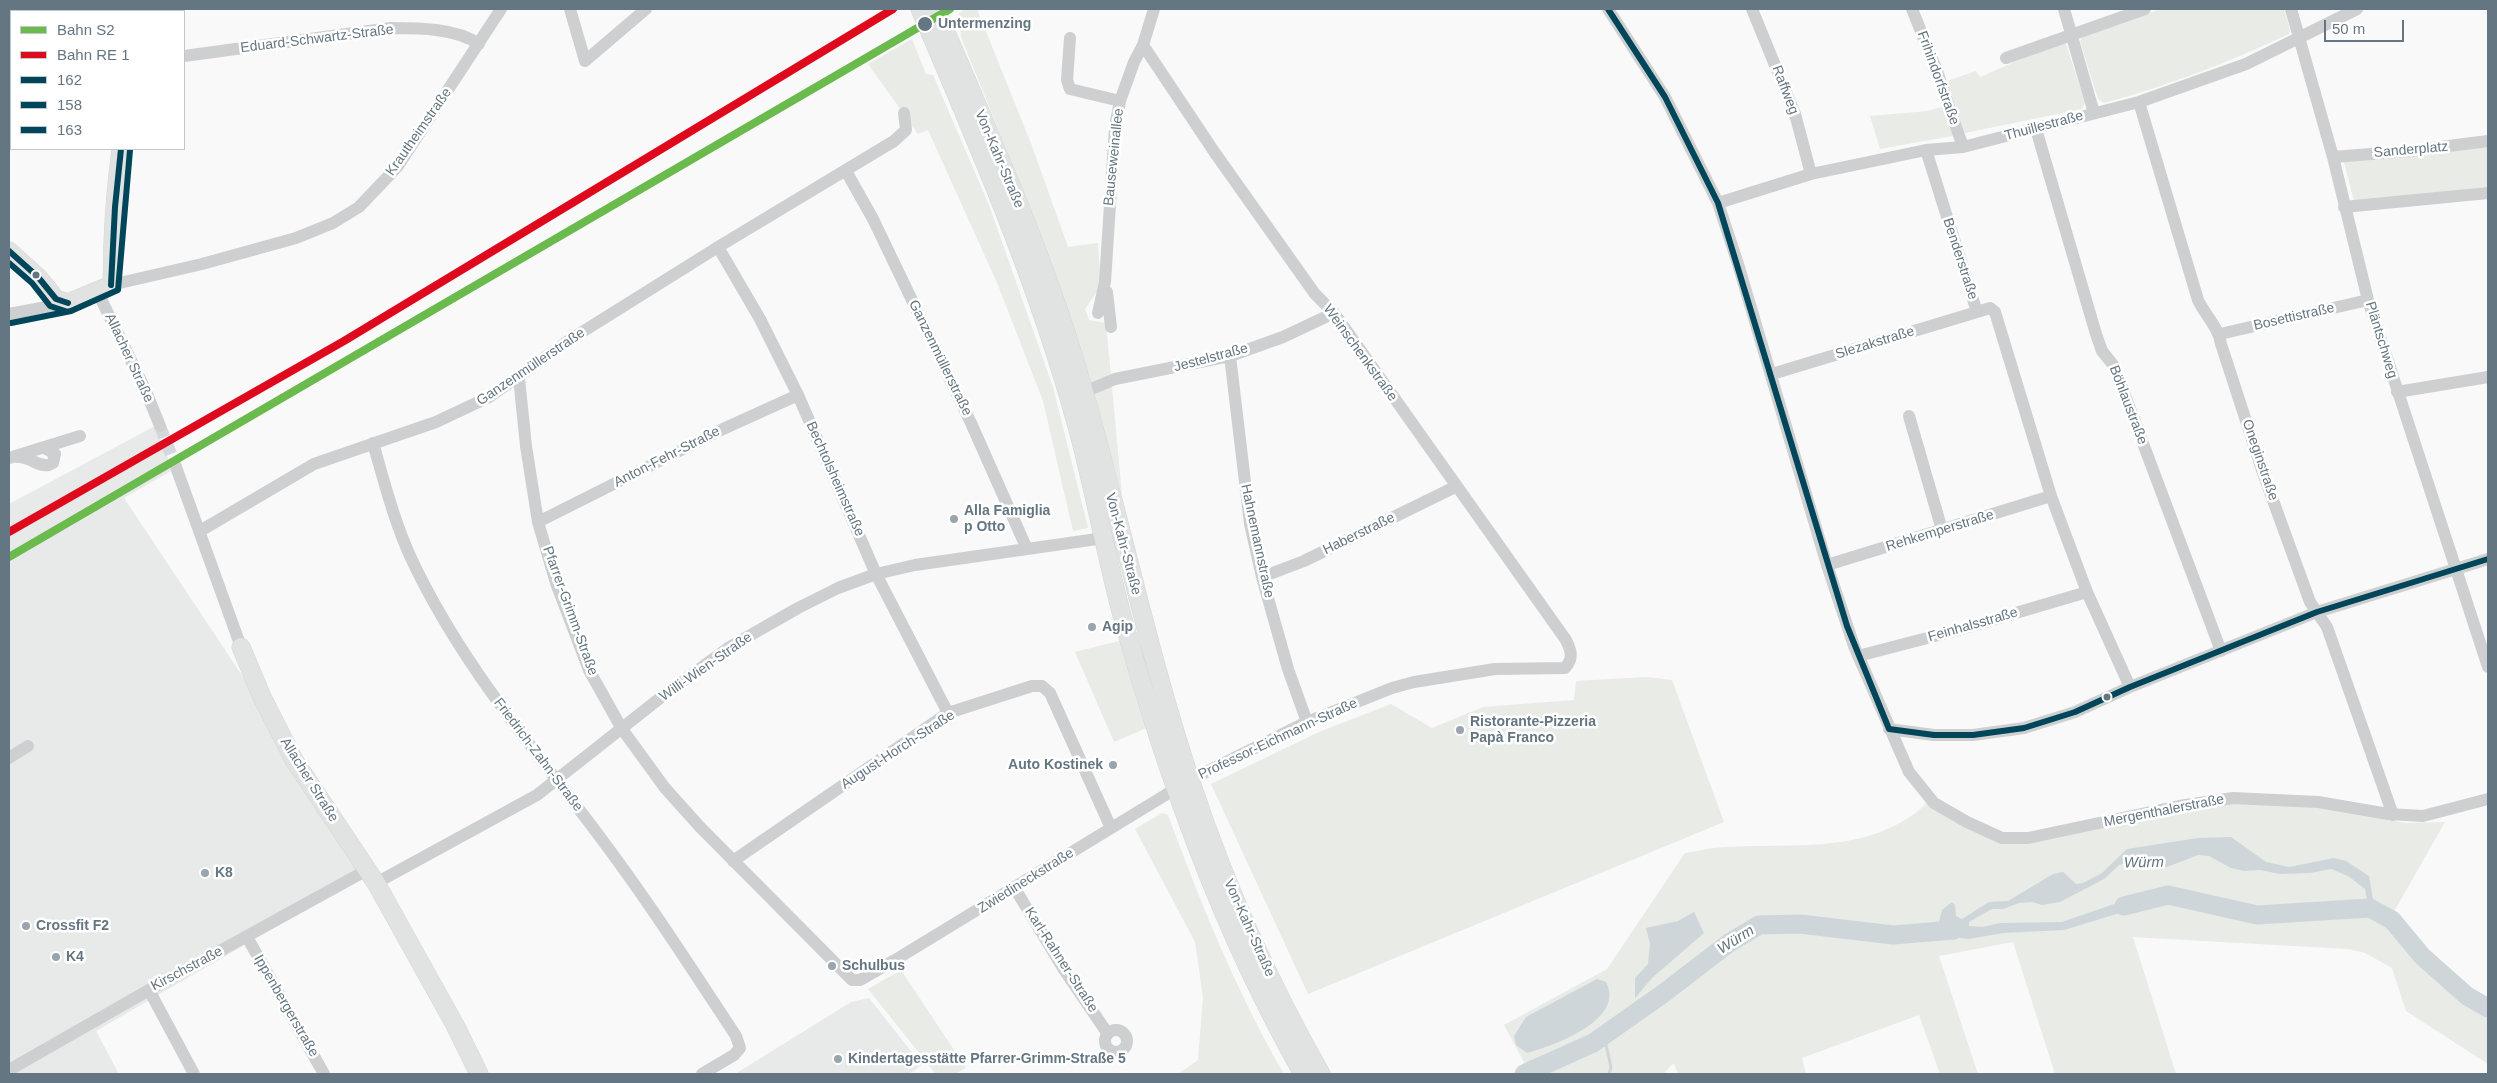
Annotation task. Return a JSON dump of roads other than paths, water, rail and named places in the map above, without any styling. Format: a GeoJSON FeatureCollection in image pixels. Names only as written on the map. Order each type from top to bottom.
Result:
{"type":"FeatureCollection","features":[{"type":"Feature","properties":{"kind":"main road","name":"Von-Kahr-Straße"},"geometry":{"type":"LineString","coordinates":[[920,9],[997,190],[1050,339],[1078,430],[1124,621],[1182,784],[1221,908],[1250,974],[1303,1074]]}},
{"type":"Feature","properties":{"kind":"main road","name":"Von-Kahr-Straße"},"geometry":{"type":"LineString","coordinates":[[936,9],[1012,186],[1060,314],[1084,392],[1151,648],[1182,784],[1284,1006],[1321,1074]]}},
{"type":"Feature","properties":{"kind":"main road"},"geometry":{"type":"LineString","coordinates":[[9,251],[38,277],[56,299],[68,303],[104,288],[114,268],[112,245],[121,150]]}},
{"type":"Feature","properties":{"kind":"main road","name":"Allacher Straße"},"geometry":{"type":"LineString","coordinates":[[241,647],[262,697],[294,760],[372,877],[455,1026],[479,1074]]}},
{"type":"Feature","properties":{"kind":"street","name":"Krautheimstraße"},"geometry":{"type":"LineString","coordinates":[[104,288],[296,238],[332,223],[359,206],[398,166],[500,9]]}},
{"type":"Feature","properties":{"kind":"street"},"geometry":{"type":"LineString","coordinates":[[570,9],[586,61],[646,9]]}},
{"type":"Feature","properties":{"kind":"street","name":"Bauseweinallee"},"geometry":{"type":"LineString","coordinates":[[1098,313],[1105,282],[1115,127],[1120,101],[1134,62],[1143,45],[1154,9]]}},
{"type":"Feature","properties":{"kind":"street","name":"Mergenthalerstraße"},"geometry":{"type":"LineString","coordinates":[[1608,9],[1665,97],[1718,203],[1772,374],[1828,565],[1858,656],[1909,772],[1934,802],[1967,822],[2002,838],[2044,835],[2179,806],[2233,798],[2318,802],[2393,815],[2423,816],[2488,800]]}},
{"type":"Feature","properties":{"kind":"street","name":"Raffweg"},"geometry":{"type":"LineString","coordinates":[[1752,9],[1795,114],[1811,174]]}},
{"type":"Feature","properties":{"kind":"street","name":"Frihindorfstraße"},"geometry":{"type":"LineString","coordinates":[[1912,9],[1937,71],[1963,147]]}},
{"type":"Feature","properties":{"kind":"street"},"geometry":{"type":"LineString","coordinates":[[2064,9],[2094,113]]}},
{"type":"Feature","properties":{"kind":"street"},"geometry":{"type":"LineString","coordinates":[[2006,58],[2145,9]]}},
{"type":"Feature","properties":{"kind":"street","name":"Pläntschweg"},"geometry":{"type":"LineString","coordinates":[[2291,9],[2334,157],[2344,207],[2368,300],[2488,667]]}},
{"type":"Feature","properties":{"kind":"street","name":"Thuillestraße"},"geometry":{"type":"LineString","coordinates":[[1718,203],[1811,174],[1926,150],[1963,147],[2139,102],[2246,64],[2357,9]]}},
{"type":"Feature","properties":{"kind":"street","name":"Eduard-Schwartz-Straße"},"geometry":{"type":"LineString","coordinates":[[185,56],[391,28],[420,28],[467,37],[479,44]]}},
{"type":"Feature","properties":{"kind":"street"},"geometry":{"type":"LineString","coordinates":[[1070,38],[1067,80],[1070,88],[1120,101]]}},
{"type":"Feature","properties":{"kind":"street","name":"Weinschenkstraße"},"geometry":{"type":"LineString","coordinates":[[1143,45],[1215,153],[1315,294],[1334,313],[1455,487],[1566,640],[1572,652],[1570,662]]}},
{"type":"Feature","properties":{"kind":"street","name":"Oneginstraße"},"geometry":{"type":"LineString","coordinates":[[2139,102],[2198,300],[2204,313],[2220,334],[2221,344],[2262,470],[2310,602],[2328,627],[2393,815]]}},
{"type":"Feature","properties":{"kind":"street","name":"Ganzenmüllerstraße"},"geometry":{"type":"LineString","coordinates":[[200,531],[314,464],[461,411],[489,397],[519,378],[571,339],[894,140],[906,130],[904,113]]}},
{"type":"Feature","properties":{"kind":"street","name":"Böhlaustraße"},"geometry":{"type":"LineString","coordinates":[[2036,129],[2102,351],[2114,366],[2221,651]]}},
{"type":"Feature","properties":{"kind":"street","name":"Sanderplatz"},"geometry":{"type":"LineString","coordinates":[[2334,157],[2410,151],[2488,141]]}},
{"type":"Feature","properties":{"kind":"street","name":"Benderstraße"},"geometry":{"type":"LineString","coordinates":[[1926,150],[1977,312],[1990,308],[1995,312],[2051,496],[2087,592],[2130,687]]}},
{"type":"Feature","properties":{"kind":"street","name":"Ganzenmüllerstraße"},"geometry":{"type":"LineString","coordinates":[[846,171],[873,219],[971,423],[1027,549]]}},
{"type":"Feature","properties":{"kind":"street"},"geometry":{"type":"LineString","coordinates":[[2344,207],[2488,193]]}},
{"type":"Feature","properties":{"kind":"street","name":"Bechtolsheimstraße"},"geometry":{"type":"LineString","coordinates":[[718,247],[760,319],[798,394],[876,574],[948,713]]}},
{"type":"Feature","properties":{"kind":"street","name":"Bauseweinallee"},"geometry":{"type":"LineString","coordinates":[[1105,282],[1111,327]]}},
{"type":"Feature","properties":{"kind":"street","name":"Allacher Straße"},"geometry":{"type":"LineString","coordinates":[[104,288],[160,426]]}},
{"type":"Feature","properties":{"kind":"street","name":"Bosettistraße"},"geometry":{"type":"LineString","coordinates":[[2220,334],[2368,300]]}},
{"type":"Feature","properties":{"kind":"street"},"geometry":{"type":"LineString","coordinates":[[9,314],[68,303]]}},
{"type":"Feature","properties":{"kind":"street","name":"Slezakstraße"},"geometry":{"type":"LineString","coordinates":[[1772,374],[1977,312]]}},
{"type":"Feature","properties":{"kind":"street","name":"Jestelstraße"},"geometry":{"type":"LineString","coordinates":[[1084,392],[1115,379],[1230,356],[1283,337],[1334,313]]}},
{"type":"Feature","properties":{"kind":"street","name":"Hahnemannstraße"},"geometry":{"type":"LineString","coordinates":[[1230,356],[1250,524],[1262,577],[1288,669],[1307,722]]}},
{"type":"Feature","properties":{"kind":"street"},"geometry":{"type":"LineString","coordinates":[[2397,392],[2488,377]]}},
{"type":"Feature","properties":{"kind":"street","name":"Pfarrer-Grimm-Straße"},"geometry":{"type":"LineString","coordinates":[[519,378],[526,446],[538,522],[556,583],[590,670],[622,729],[673,797],[843,973],[852,980],[860,980]]}},
{"type":"Feature","properties":{"kind":"street","name":"Anton-Fehr-Straße"},"geometry":{"type":"LineString","coordinates":[[538,522],[723,429],[798,394]]}},
{"type":"Feature","properties":{"kind":"street"},"geometry":{"type":"LineString","coordinates":[[1909,416],[1942,530]]}},
{"type":"Feature","properties":{"kind":"street"},"geometry":{"type":"LineString","coordinates":[[11,458],[80,436]]}},
{"type":"Feature","properties":{"kind":"street","name":"Friedrich-Zahn-Straße"},"geometry":{"type":"LineString","coordinates":[[373,443],[394,513],[410,556],[428,593],[480,678],[606,844],[688,962],[736,1036],[740,1048],[734,1055],[702,1074]]}},
{"type":"Feature","properties":{"kind":"street"},"geometry":{"type":"LineString","coordinates":[[11,458],[28,457],[40,465],[49,466],[53,463],[55,454],[45,448]]}},
{"type":"Feature","properties":{"kind":"street","name":"Allacher Straße"},"geometry":{"type":"LineString","coordinates":[[176,467],[241,647]]}},
{"type":"Feature","properties":{"kind":"street","name":"Haberstraße"},"geometry":{"type":"LineString","coordinates":[[1262,577],[1304,561],[1455,487]]}},
{"type":"Feature","properties":{"kind":"street","name":"Rehkemperstraße"},"geometry":{"type":"LineString","coordinates":[[1828,565],[2051,496]]}},
{"type":"Feature","properties":{"kind":"street","name":"Willi-Wien-Straße"},"geometry":{"type":"LineString","coordinates":[[372,877],[537,795],[668,691],[728,648],[798,608],[838,588],[876,574],[915,565],[1104,538]]}},
{"type":"Feature","properties":{"kind":"street"},"geometry":{"type":"LineString","coordinates":[[1889,729],[1934,735],[1973,735],[2024,728],[2074,712],[2130,687],[2317,612],[2488,558]]}},
{"type":"Feature","properties":{"kind":"street","name":"Feinhalsstraße"},"geometry":{"type":"LineString","coordinates":[[1858,656],[1958,630],[2087,592]]}},
{"type":"Feature","properties":{"kind":"street","name":"Professor-Eichmann-Straße"},"geometry":{"type":"LineString","coordinates":[[1182,784],[1307,722],[1392,688],[1452,674],[1495,669],[1565,668],[1570,662]]}},
{"type":"Feature","properties":{"kind":"street","name":"August-Horch-Straße"},"geometry":{"type":"LineString","coordinates":[[734,861],[948,713],[1032,686],[1042,686],[1050,694],[1111,828]]}},
{"type":"Feature","properties":{"kind":"street"},"geometry":{"type":"LineString","coordinates":[[9,758],[28,746]]}},
{"type":"Feature","properties":{"kind":"street","name":"Zwiedineckstraße"},"geometry":{"type":"LineString","coordinates":[[860,980],[1182,784]]}},
{"type":"Feature","properties":{"kind":"street","name":"Kirschstraße"},"geometry":{"type":"LineString","coordinates":[[9,1070],[149,990],[247,937],[372,877]]}},
{"type":"Feature","properties":{"kind":"street","name":"Karl-Rahner-Straße"},"geometry":{"type":"LineString","coordinates":[[1014,887],[1064,968],[1108,1034]]}},
{"type":"Feature","properties":{"kind":"street","name":"Ippenbergerstraße"},"geometry":{"type":"LineString","coordinates":[[247,937],[324,1074]]}},
{"type":"Feature","properties":{"kind":"street"},"geometry":{"type":"LineString","coordinates":[[149,990],[194,1074]]}},
{"type":"Feature","properties":{"kind":"water"},"geometry":{"type":"Polygon","coordinates":[[[2231,837],[2266,862],[2289,867],[2334,858],[2346,861],[2369,876],[2374,905],[2368,905],[2365,889],[2348,876],[2331,869],[2310,873],[2280,874],[2260,870],[2244,871],[2231,868],[2209,856],[2198,855],[2167,867],[2142,868],[2125,863],[2119,865],[2104,879],[2060,902],[2042,905],[2032,902],[2019,903],[2003,909],[1992,909],[1969,922],[1969,926],[1983,927],[2000,923],[2062,922],[2146,893],[2149,904],[2064,930],[2003,933],[1969,939],[1950,937],[1928,939],[1928,925],[1939,922],[1942,910],[1952,902],[1955,905],[1956,916],[1962,919],[1989,902],[2008,901],[2053,874],[2063,872],[2076,884],[2083,883],[2102,873],[2127,849],[2198,838],[2231,837]]]}},
{"type":"Feature","properties":{"kind":"water"},"geometry":{"type":"Polygon","coordinates":[[[1694,912],[1704,933],[1652,978],[1635,998],[1635,978],[1648,964],[1650,944],[1646,928],[1678,921],[1694,912]]]}},
{"type":"Feature","properties":{"kind":"water"},"geometry":{"type":"Polygon","coordinates":[[[1597,979],[1606,982],[1609,996],[1606,1008],[1597,1019],[1569,1037],[1527,1053],[1516,1045],[1514,1036],[1526,1017],[1597,979]]]}},
{"type":"Feature","properties":{"kind":"waterway","name":"Würm"},"geometry":{"type":"LineString","coordinates":[[2124,906],[2168,895],[2257,915],[2370,908],[2392,920],[2422,956],[2467,996],[2488,1008]]}},
{"type":"Feature","properties":{"kind":"waterway","name":"Würm"},"geometry":{"type":"LineString","coordinates":[[1524,1074],[1593,1043],[1664,993],[1729,943],[1759,925],[1800,924],[1893,935],[1953,930]]}},
{"type":"Feature","properties":{"kind":"waterway","name":"Würm"},"geometry":{"type":"LineString","coordinates":[[1604,1036],[1611,1067],[1609,1074]]}},
{"type":"Feature","properties":{"kind":"tunnel"},"geometry":{"type":"LineString","coordinates":[[160,426],[176,467]]}},
{"type":"Feature","properties":{"kind":"railway"},"geometry":{"type":"LineString","coordinates":[[9,533],[20,526]]}},
{"type":"Feature","properties":{"kind":"rail line","name":"S2"},"geometry":{"type":"LineString","coordinates":[[9,557],[950,9]]}},
{"type":"Feature","properties":{"kind":"place","name":"Untermenzing"},"geometry":{"type":"Point","coordinates":[925,24]}},
{"type":"Feature","properties":{"kind":"place","name":"Alla Famiglia p Otto"},"geometry":{"type":"Point","coordinates":[954,519]}},
{"type":"Feature","properties":{"kind":"place","name":"Agip"},"geometry":{"type":"Point","coordinates":[1092,627]}},
{"type":"Feature","properties":{"kind":"place","name":"Ristorante-Pizzeria Papà Franco"},"geometry":{"type":"Point","coordinates":[1460,730]}},
{"type":"Feature","properties":{"kind":"place","name":"Auto Kostinek"},"geometry":{"type":"Point","coordinates":[1113,765]}},
{"type":"Feature","properties":{"kind":"place","name":"K8"},"geometry":{"type":"Point","coordinates":[205,873]}},
{"type":"Feature","properties":{"kind":"place","name":"Crossfit F2"},"geometry":{"type":"Point","coordinates":[26,926]}},
{"type":"Feature","properties":{"kind":"place","name":"K4"},"geometry":{"type":"Point","coordinates":[56,957]}},
{"type":"Feature","properties":{"kind":"place","name":"Schulbus"},"geometry":{"type":"Point","coordinates":[832,966]}},
{"type":"Feature","properties":{"kind":"place","name":"Kindertagesstätte Pfarrer-Grimm-Straße 5"},"geometry":{"type":"Point","coordinates":[838,1059]}}]}
